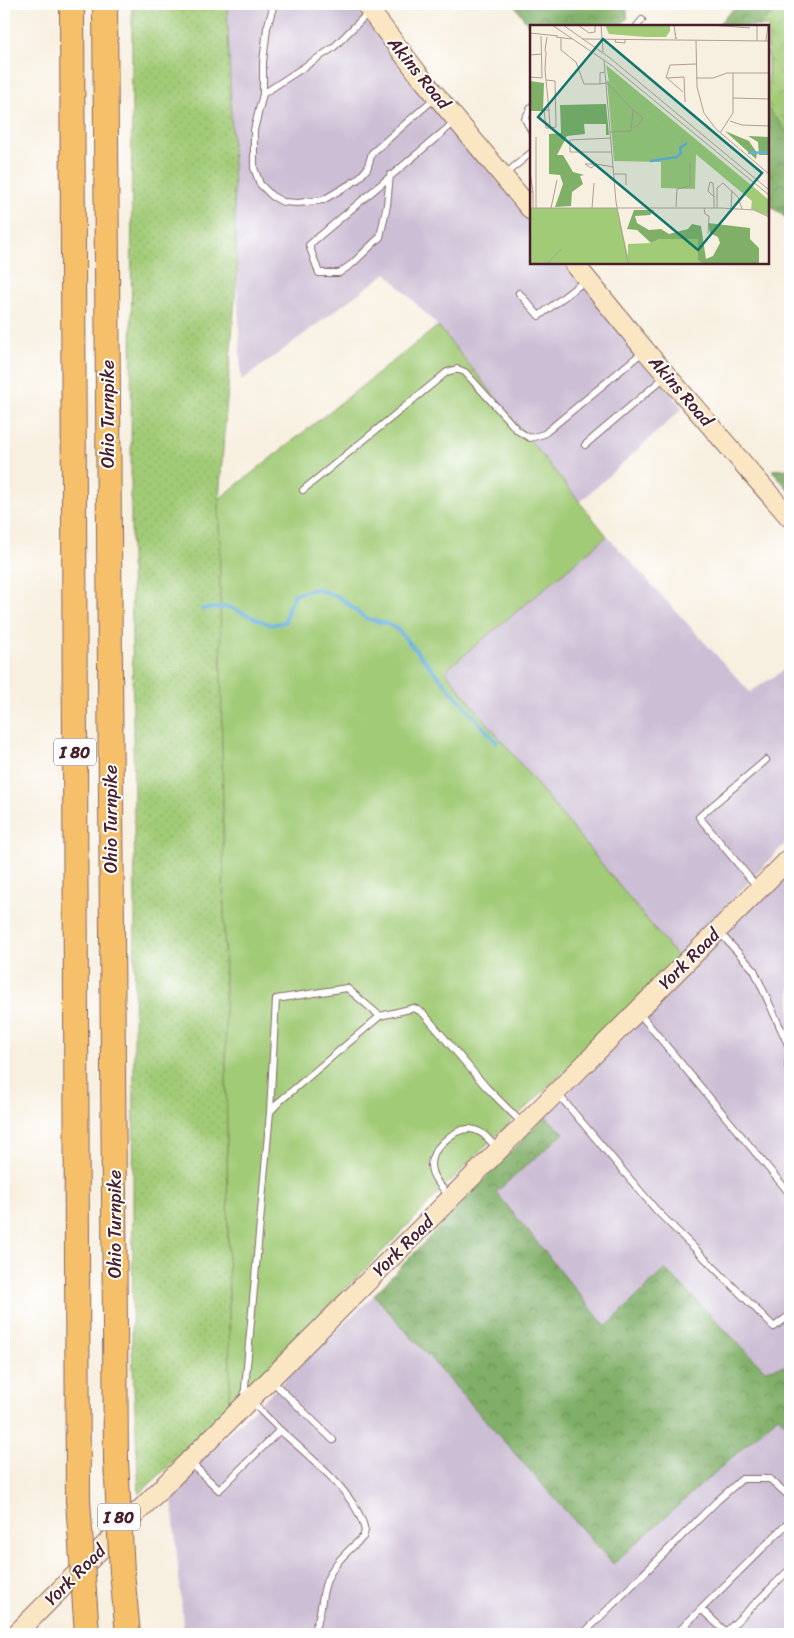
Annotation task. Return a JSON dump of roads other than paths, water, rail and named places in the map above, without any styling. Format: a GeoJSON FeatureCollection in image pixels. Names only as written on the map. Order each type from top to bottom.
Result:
{"type":"FeatureCollection","features":[{"type":"Feature","properties":{"kind":"highway","name":"Ohio Turnpike"},"geometry":{"type":"LineString","coordinates":[[72,4],[78,1500],[87,1634]]}},
{"type":"Feature","properties":{"kind":"highway","name":"Ohio Turnpike"},"geometry":{"type":"LineString","coordinates":[[105,4],[116,1461],[122,1572],[128,1634]]}},
{"type":"Feature","properties":{"kind":"street","name":"Akins Road"},"geometry":{"type":"LineString","coordinates":[[368,7],[437,96],[530,209]]}},
{"type":"Feature","properties":{"kind":"street","name":"Akins Road"},"geometry":{"type":"LineString","coordinates":[[575,264],[645,350],[790,518]]}},
{"type":"Feature","properties":{"kind":"street","name":"York Road"},"geometry":{"type":"LineString","coordinates":[[16,1634],[790,858]]}},
{"type":"Feature","properties":{"kind":"lane"},"geometry":{"type":"LineString","coordinates":[[274,4],[267,28],[263,62],[263,94],[254,130],[254,168],[260,184],[272,196],[283,202],[298,203],[323,200],[357,180],[367,169],[372,153],[437,96]]}},
{"type":"Feature","properties":{"kind":"lane"},"geometry":{"type":"LineString","coordinates":[[263,94],[333,48],[368,7]]}},
{"type":"Feature","properties":{"kind":"lane"},"geometry":{"type":"LineString","coordinates":[[638,25],[642,20]]}},
{"type":"Feature","properties":{"kind":"lane"},"geometry":{"type":"LineString","coordinates":[[530,110],[525,119],[530,128]]}},
{"type":"Feature","properties":{"kind":"lane"},"geometry":{"type":"LineString","coordinates":[[390,175],[387,205],[380,237],[352,264],[339,273],[319,273],[309,245],[390,175],[457,120]]}},
{"type":"Feature","properties":{"kind":"lane"},"geometry":{"type":"LineString","coordinates":[[503,176],[530,154]]}},
{"type":"Feature","properties":{"kind":"lane"},"geometry":{"type":"LineString","coordinates":[[519,293],[539,316],[587,279]]}},
{"type":"Feature","properties":{"kind":"lane"},"geometry":{"type":"LineString","coordinates":[[303,490],[447,372],[457,369],[465,372],[518,431],[530,438],[544,434],[645,350]]}},
{"type":"Feature","properties":{"kind":"lane"},"geometry":{"type":"LineString","coordinates":[[585,445],[667,375]]}},
{"type":"Feature","properties":{"kind":"lane"},"geometry":{"type":"LineString","coordinates":[[759,889],[699,817],[766,760]]}},
{"type":"Feature","properties":{"kind":"lane"},"geometry":{"type":"LineString","coordinates":[[718,931],[754,970],[790,1049],[788,1066],[790,1069]]}},
{"type":"Feature","properties":{"kind":"lane"},"geometry":{"type":"LineString","coordinates":[[311,1634],[322,1614],[324,1586],[330,1572],[363,1537],[365,1531],[359,1512],[317,1461],[247,1403],[270,1112],[276,999],[347,988],[380,1016]]}},
{"type":"Feature","properties":{"kind":"lane"},"geometry":{"type":"LineString","coordinates":[[270,1112],[280,1101],[380,1016],[414,1008],[424,1012],[486,1087],[524,1125]]}},
{"type":"Feature","properties":{"kind":"lane"},"geometry":{"type":"LineString","coordinates":[[637,1011],[790,1194]]}},
{"type":"Feature","properties":{"kind":"lane"},"geometry":{"type":"LineString","coordinates":[[556,1093],[657,1211],[774,1327],[790,1315]]}},
{"type":"Feature","properties":{"kind":"lane"},"geometry":{"type":"LineString","coordinates":[[451,1198],[434,1178],[431,1166],[433,1153],[459,1130],[471,1129],[484,1134],[499,1150]]}},
{"type":"Feature","properties":{"kind":"lane"},"geometry":{"type":"LineString","coordinates":[[271,1379],[333,1440]]}},
{"type":"Feature","properties":{"kind":"lane"},"geometry":{"type":"LineString","coordinates":[[189,1461],[219,1490],[280,1430]]}},
{"type":"Feature","properties":{"kind":"lane"},"geometry":{"type":"LineString","coordinates":[[583,1634],[717,1501],[742,1479],[770,1479],[790,1498]]}},
{"type":"Feature","properties":{"kind":"lane"},"geometry":{"type":"LineString","coordinates":[[676,1634],[790,1521]]}},
{"type":"Feature","properties":{"kind":"lane"},"geometry":{"type":"LineString","coordinates":[[701,1609],[726,1632],[790,1569]]}},
{"type":"Feature","properties":{"kind":"waterway"},"geometry":{"type":"LineString","coordinates":[[202,609],[229,607],[271,625],[285,622],[288,608],[295,594],[316,589],[339,597],[365,618],[388,624],[398,630],[497,743]]}}]}
